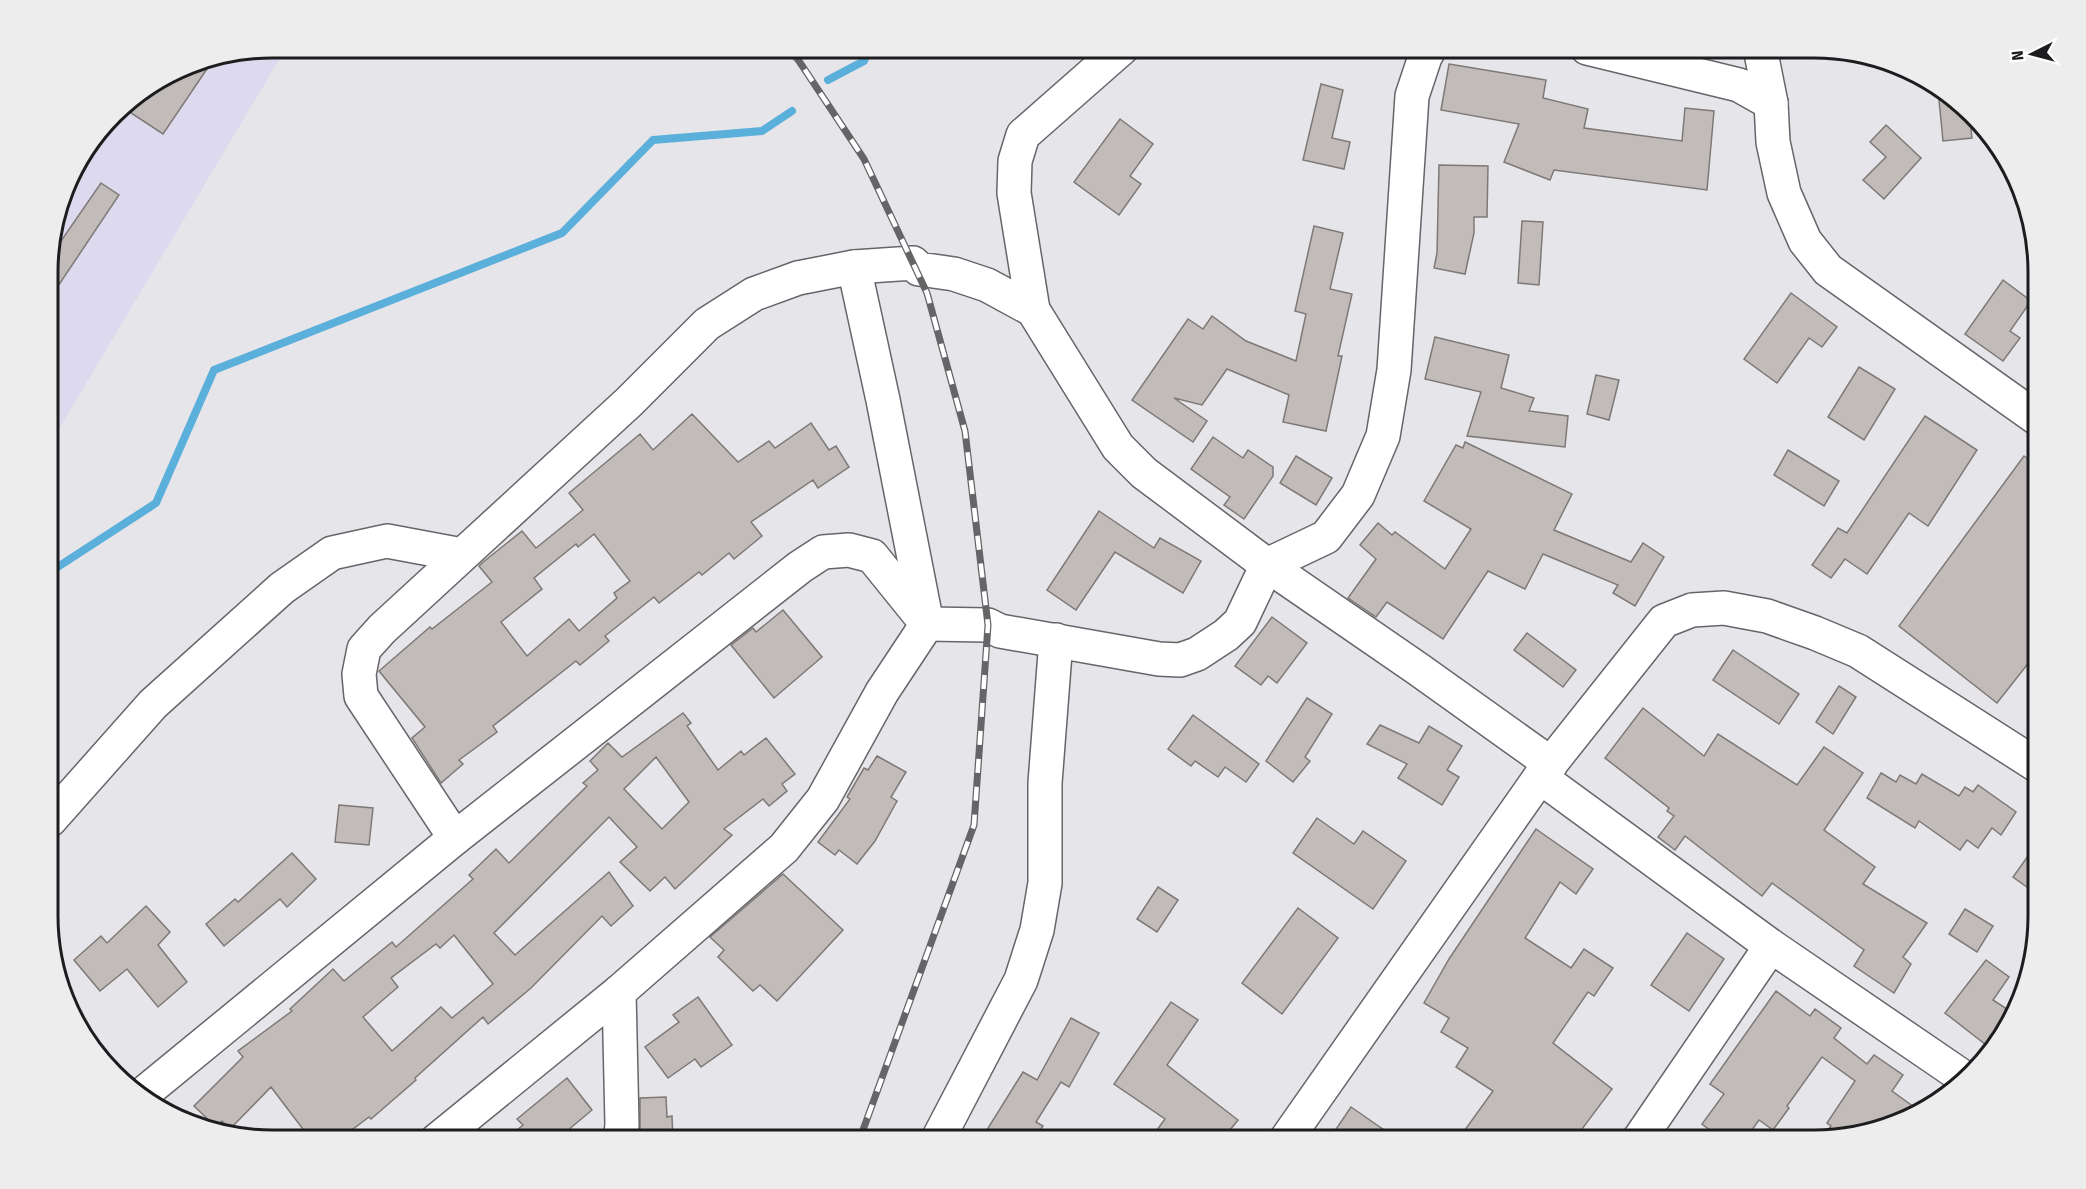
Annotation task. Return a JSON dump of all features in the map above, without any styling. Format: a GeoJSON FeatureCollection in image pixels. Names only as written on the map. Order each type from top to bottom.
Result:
{"type":"FeatureCollection","features":[{"type":"Feature","properties":{"kind":"street"},"geometry":{"type":"LineString","coordinates":[[1111,58],[1023,135],[1015,161],[1014,193],[1033,310],[1118,447],[1159,485],[1267,566],[1418,669],[1771,946],[1958,1074]]}},
{"type":"Feature","properties":{"kind":"street"},"geometry":{"type":"LineString","coordinates":[[927,624],[988,625],[1000,631],[1159,659],[1180,660],[1197,654],[1226,635],[1240,622],[1267,566],[1326,537],[1358,495],[1383,436],[1394,370],[1412,96],[1425,58]]}},
{"type":"Feature","properties":{"kind":"street"},"geometry":{"type":"LineString","coordinates":[[1628,58],[1738,85],[1771,103]]}},
{"type":"Feature","properties":{"kind":"street"},"geometry":{"type":"LineString","coordinates":[[1762,58],[1771,103],[1773,142],[1784,193],[1805,240],[1828,270],[2027,409]]}},
{"type":"Feature","properties":{"kind":"street"},"geometry":{"type":"LineString","coordinates":[[455,838],[360,696],[359,674],[364,649],[462,555],[629,402],[706,324],[754,294],[798,278],[854,267],[913,263],[919,269],[954,274],[987,285],[1033,310]]}},
{"type":"Feature","properties":{"kind":"street"},"geometry":{"type":"LineString","coordinates":[[450,1130],[619,992],[784,848],[824,799],[882,692],[927,624],[854,267]]}},
{"type":"Feature","properties":{"kind":"street"},"geometry":{"type":"LineString","coordinates":[[58,811],[153,704],[282,588],[332,553],[387,541],[462,555]]}},
{"type":"Feature","properties":{"kind":"street"},"geometry":{"type":"LineString","coordinates":[[148,1090],[455,838],[800,567],[823,552],[849,550],[872,556],[927,624]]}},
{"type":"Feature","properties":{"kind":"street"},"geometry":{"type":"LineString","coordinates":[[1293,1130],[1546,770],[1664,621],[1692,610],[1724,608],[1767,616],[1815,633],[1858,651],[2028,760]]}},
{"type":"Feature","properties":{"kind":"street"},"geometry":{"type":"LineString","coordinates":[[943,1130],[1021,980],[1037,930],[1045,882],[1045,783],[1056,640]]}},
{"type":"Feature","properties":{"kind":"street"},"geometry":{"type":"LineString","coordinates":[[1646,1130],[1771,946]]}},
{"type":"Feature","properties":{"kind":"street"},"geometry":{"type":"LineString","coordinates":[[619,992],[621,1130]]}},
{"type":"Feature","properties":{"kind":"shaded area"},"geometry":{"type":"Polygon","coordinates":[[[280,58],[58,431],[60,245],[70,204],[87,166],[121,121],[166,87],[217,66],[245,60],[280,58]]]}},
{"type":"Feature","properties":{"kind":"building"},"geometry":{"type":"Polygon","coordinates":[[[1449,64],[1546,80],[1543,98],[1588,109],[1584,128],[1682,141],[1685,108],[1714,111],[1707,190],[1554,170],[1550,180],[1504,162],[1519,124],[1441,110],[1449,64]]]}},
{"type":"Feature","properties":{"kind":"building"},"geometry":{"type":"Polygon","coordinates":[[[207,69],[163,134],[131,113],[166,87],[207,69]]]}},
{"type":"Feature","properties":{"kind":"building"},"geometry":{"type":"Polygon","coordinates":[[[1321,84],[1343,90],[1332,138],[1350,142],[1344,169],[1303,160],[1321,84]]]}},
{"type":"Feature","properties":{"kind":"building"},"geometry":{"type":"Polygon","coordinates":[[[1939,100],[1965,121],[1971,128],[1972,138],[1943,141],[1939,100]]]}},
{"type":"Feature","properties":{"kind":"building"},"geometry":{"type":"Polygon","coordinates":[[[1120,119],[1153,144],[1130,176],[1141,184],[1119,215],[1074,182],[1120,119]]]}},
{"type":"Feature","properties":{"kind":"building"},"geometry":{"type":"Polygon","coordinates":[[[1886,125],[1921,158],[1884,199],[1863,180],[1886,157],[1870,142],[1886,125]]]}},
{"type":"Feature","properties":{"kind":"building"},"geometry":{"type":"Polygon","coordinates":[[[1439,165],[1488,166],[1487,217],[1474,217],[1474,233],[1465,274],[1434,268],[1437,253],[1439,165]]]}},
{"type":"Feature","properties":{"kind":"building"},"geometry":{"type":"Polygon","coordinates":[[[101,183],[119,195],[58,286],[61,241],[101,183]]]}},
{"type":"Feature","properties":{"kind":"building"},"geometry":{"type":"Polygon","coordinates":[[[1522,221],[1543,222],[1539,285],[1518,283],[1522,221]]]}},
{"type":"Feature","properties":{"kind":"building"},"geometry":{"type":"Polygon","coordinates":[[[1314,226],[1343,233],[1330,289],[1352,294],[1338,356],[1342,356],[1326,431],[1283,422],[1289,395],[1227,369],[1202,405],[1174,398],[1207,421],[1193,442],[1132,400],[1188,319],[1203,329],[1212,316],[1246,341],[1296,361],[1306,314],[1295,311],[1314,226]]]}},
{"type":"Feature","properties":{"kind":"building"},"geometry":{"type":"Polygon","coordinates":[[[2003,280],[2027,298],[2027,307],[2010,331],[2020,338],[2003,361],[1965,334],[2003,280]]]}},
{"type":"Feature","properties":{"kind":"building"},"geometry":{"type":"Polygon","coordinates":[[[1791,293],[1837,327],[1822,347],[1809,338],[1777,383],[1744,359],[1791,293]]]}},
{"type":"Feature","properties":{"kind":"building"},"geometry":{"type":"Polygon","coordinates":[[[1435,337],[1509,355],[1501,388],[1534,398],[1529,411],[1568,416],[1565,447],[1467,436],[1481,392],[1425,379],[1435,337]]]}},
{"type":"Feature","properties":{"kind":"building"},"geometry":{"type":"Polygon","coordinates":[[[1859,367],[1895,389],[1864,440],[1828,417],[1859,367]]]}},
{"type":"Feature","properties":{"kind":"building"},"geometry":{"type":"Polygon","coordinates":[[[1596,375],[1619,380],[1609,420],[1587,414],[1596,375]]]}},
{"type":"Feature","properties":{"kind":"building"},"geometry":{"type":"Polygon","coordinates":[[[692,414],[738,462],[769,441],[775,448],[811,423],[829,450],[836,446],[849,467],[818,488],[813,480],[751,522],[762,536],[734,559],[729,553],[702,575],[699,572],[659,603],[654,597],[605,636],[609,641],[580,665],[576,661],[493,726],[497,732],[459,760],[463,764],[441,783],[412,738],[425,727],[379,671],[430,627],[432,629],[492,582],[479,566],[522,531],[536,548],[583,510],[569,493],[640,434],[653,450],[692,414]],[[594,534],[578,547],[576,544],[534,578],[542,589],[501,622],[527,656],[569,619],[579,631],[617,598],[614,593],[630,581],[594,534]]]}},
{"type":"Feature","properties":{"kind":"building"},"geometry":{"type":"Polygon","coordinates":[[[1925,416],[1977,450],[1928,526],[1909,513],[1867,574],[1845,559],[1831,578],[1812,565],[1838,528],[1847,533],[1925,416]]]}},
{"type":"Feature","properties":{"kind":"building"},"geometry":{"type":"Polygon","coordinates":[[[1213,437],[1243,458],[1248,450],[1273,467],[1273,476],[1244,519],[1224,505],[1230,497],[1191,469],[1213,437]]]}},
{"type":"Feature","properties":{"kind":"building"},"geometry":{"type":"Polygon","coordinates":[[[1465,442],[1572,494],[1554,530],[1631,562],[1643,543],[1664,557],[1635,606],[1613,593],[1618,585],[1543,554],[1525,589],[1488,571],[1443,639],[1387,602],[1376,617],[1348,598],[1376,559],[1360,545],[1378,523],[1392,535],[1395,532],[1445,569],[1471,529],[1424,501],[1456,445],[1463,448],[1465,442]]]}},
{"type":"Feature","properties":{"kind":"building"},"geometry":{"type":"Polygon","coordinates":[[[1788,450],[1839,481],[1824,506],[1774,475],[1788,450]]]}},
{"type":"Feature","properties":{"kind":"building"},"geometry":{"type":"Polygon","coordinates":[[[1296,456],[1332,478],[1316,505],[1280,483],[1296,456]]]}},
{"type":"Feature","properties":{"kind":"building"},"geometry":{"type":"Polygon","coordinates":[[[2024,456],[2027,458],[2028,664],[1997,703],[1899,626],[2024,456]]]}},
{"type":"Feature","properties":{"kind":"building"},"geometry":{"type":"Polygon","coordinates":[[[1099,511],[1154,548],[1160,538],[1201,561],[1183,593],[1115,552],[1076,610],[1047,590],[1099,511]]]}},
{"type":"Feature","properties":{"kind":"building"},"geometry":{"type":"Polygon","coordinates":[[[783,610],[822,657],[774,698],[731,645],[753,628],[756,632],[783,610]]]}},
{"type":"Feature","properties":{"kind":"building"},"geometry":{"type":"Polygon","coordinates":[[[1272,617],[1307,643],[1277,683],[1268,676],[1261,685],[1235,666],[1272,617]]]}},
{"type":"Feature","properties":{"kind":"building"},"geometry":{"type":"Polygon","coordinates":[[[1527,633],[1576,670],[1563,687],[1514,650],[1527,633]]]}},
{"type":"Feature","properties":{"kind":"building"},"geometry":{"type":"Polygon","coordinates":[[[1733,650],[1799,694],[1779,724],[1713,680],[1733,650]]]}},
{"type":"Feature","properties":{"kind":"building"},"geometry":{"type":"Polygon","coordinates":[[[1839,686],[1856,697],[1833,734],[1816,722],[1839,686]]]}},
{"type":"Feature","properties":{"kind":"building"},"geometry":{"type":"Polygon","coordinates":[[[1307,698],[1332,714],[1305,757],[1310,761],[1293,782],[1266,761],[1307,698]]]}},
{"type":"Feature","properties":{"kind":"building"},"geometry":{"type":"Polygon","coordinates":[[[1643,708],[1704,756],[1718,734],[1797,785],[1824,747],[1863,773],[1824,830],[1875,867],[1863,884],[1927,923],[1903,957],[1911,964],[1894,993],[1854,966],[1864,950],[1772,883],[1762,896],[1685,836],[1675,850],[1658,837],[1674,816],[1667,811],[1669,808],[1605,758],[1643,708]]]}},
{"type":"Feature","properties":{"kind":"building"},"geometry":{"type":"Polygon","coordinates":[[[683,713],[691,723],[687,726],[718,770],[741,751],[744,755],[766,738],[795,774],[782,784],[787,791],[769,806],[763,799],[724,829],[732,835],[675,889],[665,877],[650,891],[620,862],[637,847],[609,817],[494,933],[515,955],[609,872],[633,906],[611,926],[602,916],[531,988],[488,1024],[483,1017],[371,1119],[369,1117],[352,1130],[304,1130],[271,1087],[233,1126],[222,1121],[219,1124],[209,1121],[194,1106],[243,1057],[238,1051],[292,1011],[290,1009],[333,969],[344,981],[392,942],[396,947],[473,879],[469,875],[496,849],[509,863],[587,786],[583,783],[598,770],[590,761],[608,743],[622,757],[683,713]],[[656,757],[624,789],[662,829],[689,802],[656,757]],[[454,935],[440,948],[436,944],[391,978],[398,987],[363,1017],[392,1051],[441,1007],[452,1018],[493,984],[454,935]]]}},
{"type":"Feature","properties":{"kind":"building"},"geometry":{"type":"Polygon","coordinates":[[[1193,715],[1259,764],[1246,782],[1225,767],[1218,777],[1195,761],[1191,766],[1168,749],[1193,715]]]}},
{"type":"Feature","properties":{"kind":"building"},"geometry":{"type":"Polygon","coordinates":[[[1380,725],[1419,743],[1429,726],[1462,746],[1447,770],[1459,777],[1442,805],[1398,778],[1407,764],[1367,744],[1380,725]]]}},
{"type":"Feature","properties":{"kind":"building"},"geometry":{"type":"Polygon","coordinates":[[[877,756],[906,772],[891,797],[897,801],[875,841],[857,864],[839,850],[835,855],[818,842],[850,799],[847,797],[864,768],[868,770],[877,756]]]}},
{"type":"Feature","properties":{"kind":"building"},"geometry":{"type":"Polygon","coordinates":[[[1881,773],[1896,782],[1900,775],[1916,784],[1922,774],[1959,796],[1965,787],[1973,792],[1978,785],[2016,812],[2001,835],[1992,828],[1978,848],[1967,840],[1960,850],[1919,821],[1915,828],[1867,798],[1881,773]]]}},
{"type":"Feature","properties":{"kind":"building"},"geometry":{"type":"Polygon","coordinates":[[[339,805],[373,808],[369,845],[335,842],[339,805]]]}},
{"type":"Feature","properties":{"kind":"building"},"geometry":{"type":"Polygon","coordinates":[[[1317,818],[1354,844],[1363,831],[1406,861],[1373,909],[1293,853],[1317,818]]]}},
{"type":"Feature","properties":{"kind":"building"},"geometry":{"type":"Polygon","coordinates":[[[1536,829],[1593,869],[1576,894],[1560,882],[1525,938],[1571,968],[1584,949],[1613,968],[1594,996],[1588,992],[1553,1043],[1612,1089],[1581,1130],[1465,1130],[1493,1091],[1456,1067],[1468,1048],[1441,1032],[1449,1018],[1424,1003],[1449,959],[1536,829]]]}},
{"type":"Feature","properties":{"kind":"building"},"geometry":{"type":"Polygon","coordinates":[[[292,853],[316,879],[287,907],[280,899],[224,946],[206,924],[235,899],[238,902],[292,853]]]}},
{"type":"Feature","properties":{"kind":"building"},"geometry":{"type":"Polygon","coordinates":[[[2028,856],[2028,888],[2013,877],[2028,856]]]}},
{"type":"Feature","properties":{"kind":"building"},"geometry":{"type":"Polygon","coordinates":[[[783,874],[843,930],[777,1001],[760,985],[753,991],[718,957],[724,950],[710,937],[783,874]]]}},
{"type":"Feature","properties":{"kind":"building"},"geometry":{"type":"Polygon","coordinates":[[[1158,887],[1178,900],[1157,932],[1137,919],[1158,887]]]}},
{"type":"Feature","properties":{"kind":"building"},"geometry":{"type":"Polygon","coordinates":[[[146,906],[170,932],[158,945],[187,982],[158,1007],[127,969],[100,991],[74,960],[101,936],[107,943],[146,906]]]}},
{"type":"Feature","properties":{"kind":"building"},"geometry":{"type":"Polygon","coordinates":[[[1298,908],[1338,938],[1282,1014],[1242,983],[1298,908]]]}},
{"type":"Feature","properties":{"kind":"building"},"geometry":{"type":"Polygon","coordinates":[[[1965,909],[1993,926],[1977,952],[1949,934],[1965,909]]]}},
{"type":"Feature","properties":{"kind":"building"},"geometry":{"type":"Polygon","coordinates":[[[1687,933],[1724,959],[1689,1011],[1651,985],[1687,933]]]}},
{"type":"Feature","properties":{"kind":"building"},"geometry":{"type":"Polygon","coordinates":[[[1986,960],[2009,977],[1993,1000],[2006,1009],[1985,1044],[1945,1013],[1986,960]]]}},
{"type":"Feature","properties":{"kind":"building"},"geometry":{"type":"Polygon","coordinates":[[[1776,991],[1810,1016],[1815,1009],[1841,1028],[1834,1038],[1867,1064],[1874,1055],[1903,1075],[1892,1091],[1912,1106],[1869,1123],[1828,1130],[1831,1126],[1827,1123],[1855,1081],[1822,1057],[1773,1130],[1759,1120],[1752,1130],[1710,1130],[1702,1124],[1724,1094],[1710,1084],[1776,991]]]}},
{"type":"Feature","properties":{"kind":"building"},"geometry":{"type":"Polygon","coordinates":[[[698,997],[732,1045],[701,1067],[695,1059],[668,1078],[645,1047],[679,1022],[673,1015],[698,997]]]}},
{"type":"Feature","properties":{"kind":"building"},"geometry":{"type":"Polygon","coordinates":[[[1171,1002],[1198,1020],[1167,1065],[1238,1120],[1230,1130],[1157,1130],[1165,1119],[1114,1084],[1171,1002]]]}},
{"type":"Feature","properties":{"kind":"building"},"geometry":{"type":"Polygon","coordinates":[[[1071,1018],[1099,1033],[1069,1087],[1061,1082],[1036,1122],[1043,1126],[1040,1130],[987,1130],[1023,1072],[1037,1080],[1071,1018]]]}},
{"type":"Feature","properties":{"kind":"building"},"geometry":{"type":"Polygon","coordinates":[[[567,1078],[592,1110],[568,1130],[517,1130],[523,1125],[517,1119],[567,1078]]]}},
{"type":"Feature","properties":{"kind":"building"},"geometry":{"type":"Polygon","coordinates":[[[666,1097],[667,1117],[672,1116],[673,1130],[640,1130],[640,1098],[666,1097]]]}},
{"type":"Feature","properties":{"kind":"building"},"geometry":{"type":"Polygon","coordinates":[[[1351,1107],[1384,1130],[1335,1130],[1351,1107]]]}},
{"type":"Feature","properties":{"kind":"waterway"},"geometry":{"type":"LineString","coordinates":[[828,80],[864,61],[865,58]]}},
{"type":"Feature","properties":{"kind":"waterway"},"geometry":{"type":"LineString","coordinates":[[58,567],[156,503],[214,370],[562,233],[653,140],[762,131],[792,111]]}},
{"type":"Feature","properties":{"kind":"railway"},"geometry":{"type":"LineString","coordinates":[[796,58],[864,159],[927,293],[965,431],[988,625],[974,825],[863,1130]]}}]}
